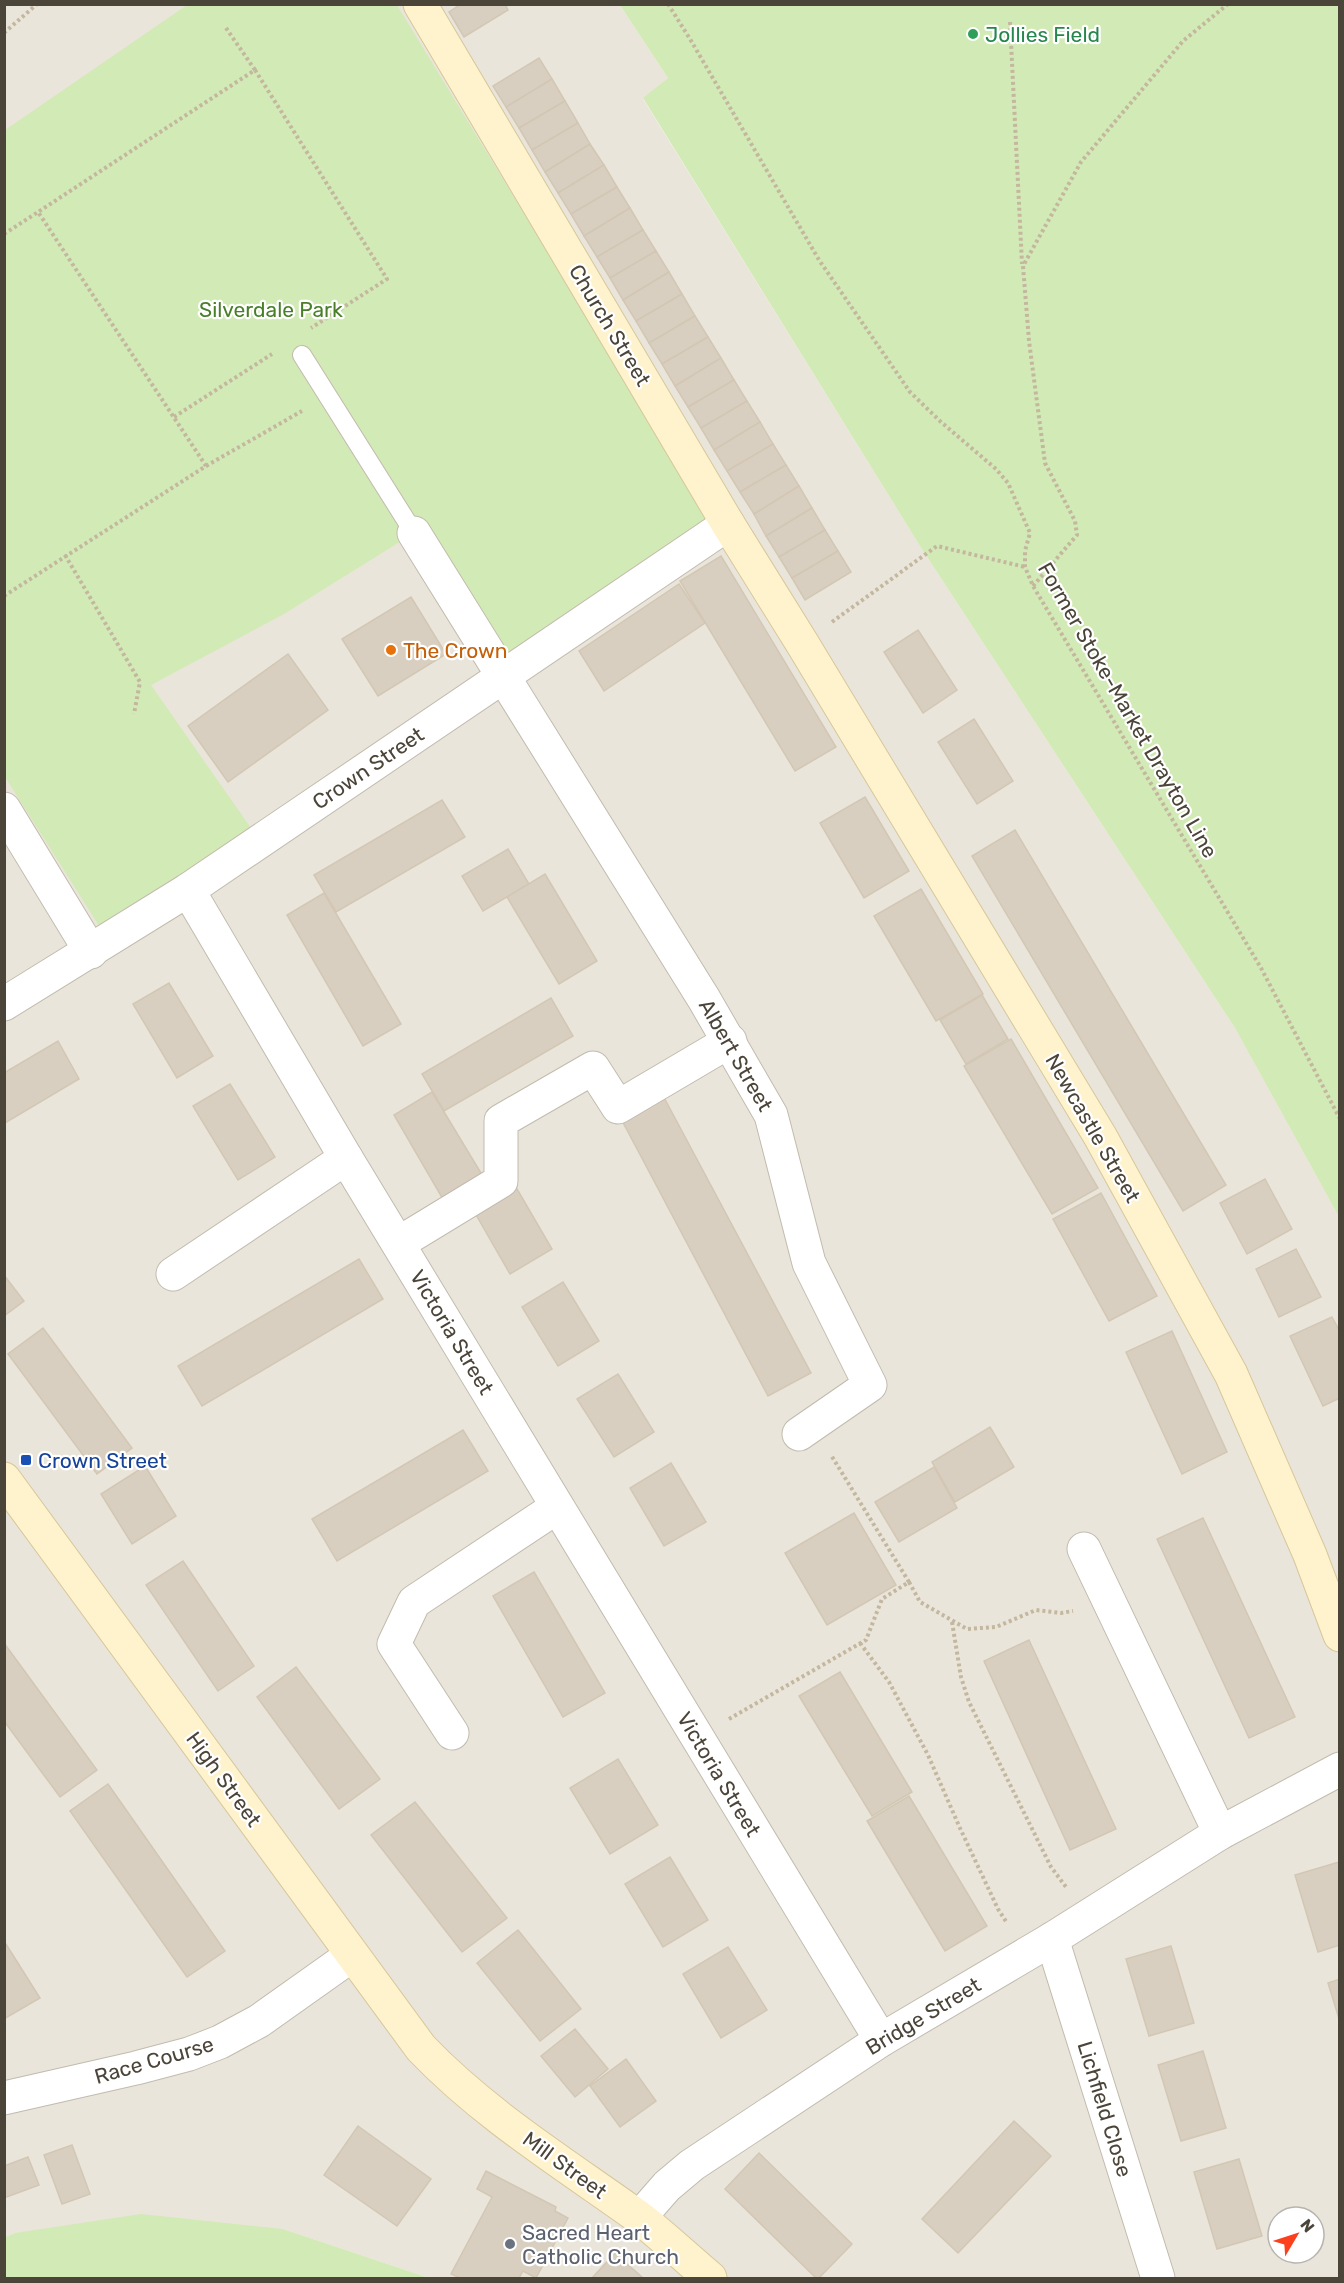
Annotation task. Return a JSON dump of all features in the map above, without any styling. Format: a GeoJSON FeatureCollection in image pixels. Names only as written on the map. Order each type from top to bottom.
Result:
{"type":"FeatureCollection","features":[{"type":"Feature","properties":{"kind":"main road","name":"Church Street"},"geometry":{"type":"LineString","coordinates":[[420,4],[728,524],[802,644]]}},
{"type":"Feature","properties":{"kind":"main road","name":"Newcastle Street"},"geometry":{"type":"LineString","coordinates":[[802,644],[1100,1136],[1231,1374],[1310,1555],[1340,1635]]}},
{"type":"Feature","properties":{"kind":"main road","name":"High Street"},"geometry":{"type":"LineString","coordinates":[[4,1479],[421,2048],[447,2076]]}},
{"type":"Feature","properties":{"kind":"main road","name":"Mill Street"},"geometry":{"type":"LineString","coordinates":[[447,2076],[540,2149],[639,2218],[710,2278]]}},
{"type":"Feature","properties":{"kind":"street","name":"Crown Street"},"geometry":{"type":"LineString","coordinates":[[4,1004],[188,890],[728,524]]}},
{"type":"Feature","properties":{"kind":"street","name":"Albert Street"},"geometry":{"type":"LineString","coordinates":[[414,533],[730,1041],[771,1116],[809,1263],[870,1385],[806,1429]]}},
{"type":"Feature","properties":{"kind":"street"},"geometry":{"type":"LineString","coordinates":[[4,809],[91,952]]}},
{"type":"Feature","properties":{"kind":"street","name":"Victoria Street"},"geometry":{"type":"LineString","coordinates":[[188,890],[346,1158],[881,2040]]}},
{"type":"Feature","properties":{"kind":"street"},"geometry":{"type":"LineString","coordinates":[[399,1243],[501,1181],[501,1121],[593,1068],[618,1107],[730,1041]]}},
{"type":"Feature","properties":{"kind":"street"},"geometry":{"type":"LineString","coordinates":[[173,1274],[346,1158]]}},
{"type":"Feature","properties":{"kind":"street"},"geometry":{"type":"LineString","coordinates":[[452,1734],[394,1644],[414,1602],[557,1507]]}},
{"type":"Feature","properties":{"kind":"street"},"geometry":{"type":"LineString","coordinates":[[1084,1550],[1220,1833]]}},
{"type":"Feature","properties":{"kind":"street","name":"Bridge Street"},"geometry":{"type":"LineString","coordinates":[[639,2218],[667,2186],[692,2165],[881,2040],[1087,1917],[1220,1833],[1340,1769]]}},
{"type":"Feature","properties":{"kind":"street","name":"Lichfield Close"},"geometry":{"type":"LineString","coordinates":[[1039,1946],[1158,2278]]}},
{"type":"Feature","properties":{"kind":"street","name":"Race Course"},"geometry":{"type":"LineString","coordinates":[[4,2098],[147,2065],[189,2054],[220,2042],[259,2021],[352,1955]]}},
{"type":"Feature","properties":{"kind":"lane"},"geometry":{"type":"LineString","coordinates":[[302,355],[414,533]]}},
{"type":"Feature","properties":{"kind":"path"},"geometry":{"type":"LineString","coordinates":[[4,33],[37,4]]}},
{"type":"Feature","properties":{"kind":"path","name":"Former Stoke-Market Drayton Line"},"geometry":{"type":"LineString","coordinates":[[668,4],[819,260],[910,392],[996,469],[1008,483],[1030,533],[1025,551],[1025,567],[1033,586],[1261,968],[1340,1119]]}},
{"type":"Feature","properties":{"kind":"path"},"geometry":{"type":"LineString","coordinates":[[1023,266],[1081,162],[1183,41],[1228,4]]}},
{"type":"Feature","properties":{"kind":"path"},"geometry":{"type":"LineString","coordinates":[[1010,22],[1029,341],[1045,463],[1075,520],[1077,536],[1033,586]]}},
{"type":"Feature","properties":{"kind":"path"},"geometry":{"type":"LineString","coordinates":[[226,28],[387,279],[302,335]]}},
{"type":"Feature","properties":{"kind":"path"},"geometry":{"type":"LineString","coordinates":[[4,234],[255,70]]}},
{"type":"Feature","properties":{"kind":"path"},"geometry":{"type":"LineString","coordinates":[[38,212],[206,466]]}},
{"type":"Feature","properties":{"kind":"path"},"geometry":{"type":"LineString","coordinates":[[174,417],[273,354]]}},
{"type":"Feature","properties":{"kind":"path"},"geometry":{"type":"LineString","coordinates":[[4,596],[206,466],[328,396]]}},
{"type":"Feature","properties":{"kind":"path"},"geometry":{"type":"LineString","coordinates":[[802,644],[937,546],[1025,567]]}},
{"type":"Feature","properties":{"kind":"path"},"geometry":{"type":"LineString","coordinates":[[65,555],[140,682],[134,714]]}},
{"type":"Feature","properties":{"kind":"path"},"geometry":{"type":"LineString","coordinates":[[806,1429],[909,1582],[920,1602],[952,1622],[967,1629],[996,1627],[1036,1610],[1061,1614],[1109,1603]]}},
{"type":"Feature","properties":{"kind":"path"},"geometry":{"type":"LineString","coordinates":[[697,1737],[866,1640],[882,1599],[909,1582]]}},
{"type":"Feature","properties":{"kind":"path"},"geometry":{"type":"LineString","coordinates":[[952,1622],[961,1677],[969,1702],[1051,1867],[1087,1917]]}},
{"type":"Feature","properties":{"kind":"path"},"geometry":{"type":"LineString","coordinates":[[860,1643],[889,1682],[928,1755],[941,1789],[998,1909],[1039,1946]]}},
{"type":"Feature","properties":{"kind":"shaded area"},"geometry":{"type":"Polygon","coordinates":[[[5,5],[620,5],[668,78],[643,99],[920,546],[1235,1028],[1339,1217],[1339,2278],[429,2278],[283,2229],[15,2233],[5,2237],[5,5]]]}},
{"type":"Feature","properties":{"kind":"green space","name":"Silverdale Park"},"geometry":{"type":"Polygon","coordinates":[[[187,5],[397,5],[712,523],[507,654],[414,533],[284,614],[151,685],[253,831],[101,929],[5,777],[5,130],[187,5]]]}},
{"type":"Feature","properties":{"kind":"green space"},"geometry":{"type":"Polygon","coordinates":[[[620,5],[1339,5],[1339,1217],[1235,1028],[920,546],[643,98],[668,78],[620,5]]]}},
{"type":"Feature","properties":{"kind":"green space"},"geometry":{"type":"Polygon","coordinates":[[[141,2214],[283,2229],[429,2278],[5,2278],[5,2237],[15,2233],[141,2214]]]}},
{"type":"Feature","properties":{"kind":"building"},"geometry":{"type":"Polygon","coordinates":[[[461,4],[505,4],[508,10],[464,37],[449,12],[461,4]]]}},
{"type":"Feature","properties":{"kind":"building"},"geometry":{"type":"Polygon","coordinates":[[[539,58],[552,79],[506,107],[493,86],[539,58]]]}},
{"type":"Feature","properties":{"kind":"building"},"geometry":{"type":"Polygon","coordinates":[[[552,79],[565,101],[519,128],[506,107],[552,79]]]}},
{"type":"Feature","properties":{"kind":"building"},"geometry":{"type":"Polygon","coordinates":[[[565,101],[578,123],[532,150],[519,128],[565,101]]]}},
{"type":"Feature","properties":{"kind":"building"},"geometry":{"type":"Polygon","coordinates":[[[578,123],[590,144],[545,172],[532,150],[578,123]]]}},
{"type":"Feature","properties":{"kind":"building"},"geometry":{"type":"Polygon","coordinates":[[[590,144],[604,165],[558,193],[545,172],[590,144]]]}},
{"type":"Feature","properties":{"kind":"building"},"geometry":{"type":"Polygon","coordinates":[[[604,165],[617,187],[571,214],[558,193],[604,165]]]}},
{"type":"Feature","properties":{"kind":"building"},"geometry":{"type":"Polygon","coordinates":[[[617,187],[630,208],[584,236],[571,214],[617,187]]]}},
{"type":"Feature","properties":{"kind":"building"},"geometry":{"type":"Polygon","coordinates":[[[630,208],[643,230],[597,257],[584,236],[630,208]]]}},
{"type":"Feature","properties":{"kind":"building"},"geometry":{"type":"Polygon","coordinates":[[[643,230],[656,251],[610,278],[597,257],[643,230]]]}},
{"type":"Feature","properties":{"kind":"building"},"geometry":{"type":"Polygon","coordinates":[[[656,251],[669,272],[623,300],[610,278],[656,251]]]}},
{"type":"Feature","properties":{"kind":"building"},"geometry":{"type":"Polygon","coordinates":[[[669,272],[682,294],[636,321],[623,300],[669,272]]]}},
{"type":"Feature","properties":{"kind":"building"},"geometry":{"type":"Polygon","coordinates":[[[682,294],[695,316],[649,343],[636,321],[682,294]]]}},
{"type":"Feature","properties":{"kind":"building"},"geometry":{"type":"Polygon","coordinates":[[[695,316],[708,337],[662,364],[649,343],[695,316]]]}},
{"type":"Feature","properties":{"kind":"building"},"geometry":{"type":"Polygon","coordinates":[[[708,337],[721,358],[675,386],[662,364],[708,337]]]}},
{"type":"Feature","properties":{"kind":"building"},"geometry":{"type":"Polygon","coordinates":[[[721,358],[734,380],[688,407],[675,386],[721,358]]]}},
{"type":"Feature","properties":{"kind":"building"},"geometry":{"type":"Polygon","coordinates":[[[734,380],[747,401],[701,428],[688,407],[734,380]]]}},
{"type":"Feature","properties":{"kind":"building"},"geometry":{"type":"Polygon","coordinates":[[[747,401],[760,422],[714,450],[701,428],[747,401]]]}},
{"type":"Feature","properties":{"kind":"building"},"geometry":{"type":"Polygon","coordinates":[[[760,422],[773,444],[727,471],[714,450],[760,422]]]}},
{"type":"Feature","properties":{"kind":"building"},"geometry":{"type":"Polygon","coordinates":[[[773,444],[786,465],[740,492],[727,471],[773,444]]]}},
{"type":"Feature","properties":{"kind":"building"},"geometry":{"type":"Polygon","coordinates":[[[786,465],[799,486],[754,514],[740,492],[786,465]]]}},
{"type":"Feature","properties":{"kind":"building"},"geometry":{"type":"Polygon","coordinates":[[[799,486],[812,508],[766,536],[754,514],[799,486]]]}},
{"type":"Feature","properties":{"kind":"building"},"geometry":{"type":"Polygon","coordinates":[[[812,508],[825,530],[779,557],[766,536],[812,508]]]}},
{"type":"Feature","properties":{"kind":"building"},"geometry":{"type":"Polygon","coordinates":[[[825,530],[838,551],[792,578],[779,557],[825,530]]]}},
{"type":"Feature","properties":{"kind":"building"},"geometry":{"type":"Polygon","coordinates":[[[838,551],[851,572],[805,600],[792,578],[838,551]]]}},
{"type":"Feature","properties":{"kind":"building"},"geometry":{"type":"Polygon","coordinates":[[[721,556],[836,747],[795,771],[680,581],[721,556]]]}},
{"type":"Feature","properties":{"kind":"building"},"geometry":{"type":"Polygon","coordinates":[[[679,584],[705,623],[604,691],[579,651],[679,584]]]}},
{"type":"Feature","properties":{"kind":"building"},"geometry":{"type":"Polygon","coordinates":[[[411,597],[446,654],[378,696],[342,639],[411,597]]]}},
{"type":"Feature","properties":{"kind":"building"},"geometry":{"type":"Polygon","coordinates":[[[918,630],[957,690],[923,713],[884,652],[918,630]]]}},
{"type":"Feature","properties":{"kind":"building"},"geometry":{"type":"Polygon","coordinates":[[[288,654],[328,710],[228,782],[188,726],[288,654]]]}},
{"type":"Feature","properties":{"kind":"building"},"geometry":{"type":"Polygon","coordinates":[[[974,719],[1013,781],[977,804],[938,742],[974,719]]]}},
{"type":"Feature","properties":{"kind":"building"},"geometry":{"type":"Polygon","coordinates":[[[865,797],[909,871],[864,898],[820,823],[865,797]]]}},
{"type":"Feature","properties":{"kind":"building"},"geometry":{"type":"Polygon","coordinates":[[[442,800],[465,837],[336,912],[314,875],[442,800]]]}},
{"type":"Feature","properties":{"kind":"building"},"geometry":{"type":"Polygon","coordinates":[[[1015,830],[1226,1185],[1183,1211],[972,856],[1015,830]]]}},
{"type":"Feature","properties":{"kind":"building"},"geometry":{"type":"Polygon","coordinates":[[[508,849],[529,884],[483,911],[462,876],[508,849]]]}},
{"type":"Feature","properties":{"kind":"building"},"geometry":{"type":"Polygon","coordinates":[[[545,874],[597,961],[559,984],[507,897],[545,874]]]}},
{"type":"Feature","properties":{"kind":"building"},"geometry":{"type":"Polygon","coordinates":[[[921,889],[983,994],[936,1021],[874,916],[921,889]]]}},
{"type":"Feature","properties":{"kind":"building"},"geometry":{"type":"Polygon","coordinates":[[[324,893],[401,1024],[363,1046],[287,915],[324,893]]]}},
{"type":"Feature","properties":{"kind":"building"},"geometry":{"type":"Polygon","coordinates":[[[169,983],[213,1056],[177,1078],[133,1004],[169,983]]]}},
{"type":"Feature","properties":{"kind":"building"},"geometry":{"type":"Polygon","coordinates":[[[982,995],[1008,1039],[966,1064],[940,1020],[982,995]]]}},
{"type":"Feature","properties":{"kind":"building"},"geometry":{"type":"Polygon","coordinates":[[[551,998],[573,1036],[444,1111],[422,1074],[551,998]]]}},
{"type":"Feature","properties":{"kind":"building"},"geometry":{"type":"Polygon","coordinates":[[[1011,1039],[1098,1188],[1052,1214],[964,1066],[1011,1039]]]}},
{"type":"Feature","properties":{"kind":"building"},"geometry":{"type":"Polygon","coordinates":[[[58,1041],[79,1079],[5,1123],[4,1073],[58,1041]]]}},
{"type":"Feature","properties":{"kind":"building"},"geometry":{"type":"Polygon","coordinates":[[[230,1084],[275,1157],[238,1180],[193,1106],[230,1084]]]}},
{"type":"Feature","properties":{"kind":"building"},"geometry":{"type":"Polygon","coordinates":[[[660,1090],[811,1373],[768,1396],[618,1113],[660,1090]]]}},
{"type":"Feature","properties":{"kind":"building"},"geometry":{"type":"Polygon","coordinates":[[[432,1092],[484,1178],[444,1201],[394,1115],[432,1092]]]}},
{"type":"Feature","properties":{"kind":"building"},"geometry":{"type":"Polygon","coordinates":[[[1265,1179],[1292,1229],[1247,1254],[1220,1203],[1265,1179]]]}},
{"type":"Feature","properties":{"kind":"building"},"geometry":{"type":"Polygon","coordinates":[[[517,1189],[552,1249],[510,1274],[475,1213],[517,1189]]]}},
{"type":"Feature","properties":{"kind":"building"},"geometry":{"type":"Polygon","coordinates":[[[1101,1193],[1157,1296],[1109,1321],[1053,1219],[1101,1193]]]}},
{"type":"Feature","properties":{"kind":"building"},"geometry":{"type":"Polygon","coordinates":[[[1296,1249],[1321,1297],[1279,1317],[1256,1269],[1296,1249]]]}},
{"type":"Feature","properties":{"kind":"building"},"geometry":{"type":"Polygon","coordinates":[[[359,1259],[383,1299],[202,1406],[178,1366],[359,1259]]]}},
{"type":"Feature","properties":{"kind":"building"},"geometry":{"type":"Polygon","coordinates":[[[4,1275],[24,1301],[4,1316],[4,1275]]]}},
{"type":"Feature","properties":{"kind":"building"},"geometry":{"type":"Polygon","coordinates":[[[563,1282],[599,1341],[558,1366],[522,1307],[563,1282]]]}},
{"type":"Feature","properties":{"kind":"building"},"geometry":{"type":"Polygon","coordinates":[[[1332,1317],[1340,1332],[1340,1398],[1323,1406],[1290,1336],[1332,1317]]]}},
{"type":"Feature","properties":{"kind":"building"},"geometry":{"type":"Polygon","coordinates":[[[43,1328],[132,1448],[97,1474],[8,1354],[43,1328]]]}},
{"type":"Feature","properties":{"kind":"building"},"geometry":{"type":"Polygon","coordinates":[[[1172,1331],[1227,1452],[1182,1474],[1126,1352],[1172,1331]]]}},
{"type":"Feature","properties":{"kind":"building"},"geometry":{"type":"Polygon","coordinates":[[[618,1374],[654,1432],[614,1457],[577,1399],[618,1374]]]}},
{"type":"Feature","properties":{"kind":"building"},"geometry":{"type":"Polygon","coordinates":[[[990,1427],[1014,1467],[955,1502],[932,1462],[990,1427]]]}},
{"type":"Feature","properties":{"kind":"building"},"geometry":{"type":"Polygon","coordinates":[[[463,1430],[488,1471],[337,1561],[312,1519],[463,1430]]]}},
{"type":"Feature","properties":{"kind":"building"},"geometry":{"type":"Polygon","coordinates":[[[671,1463],[706,1522],[664,1546],[630,1488],[671,1463]]]}},
{"type":"Feature","properties":{"kind":"building"},"geometry":{"type":"Polygon","coordinates":[[[145,1466],[176,1516],[132,1544],[101,1494],[145,1466]]]}},
{"type":"Feature","properties":{"kind":"building"},"geometry":{"type":"Polygon","coordinates":[[[934,1467],[957,1508],[899,1542],[875,1502],[934,1467]]]}},
{"type":"Feature","properties":{"kind":"building"},"geometry":{"type":"Polygon","coordinates":[[[854,1513],[896,1585],[827,1625],[785,1553],[854,1513]]]}},
{"type":"Feature","properties":{"kind":"building"},"geometry":{"type":"Polygon","coordinates":[[[1203,1518],[1295,1717],[1249,1738],[1157,1539],[1203,1518]]]}},
{"type":"Feature","properties":{"kind":"building"},"geometry":{"type":"Polygon","coordinates":[[[183,1561],[254,1666],[218,1691],[146,1585],[183,1561]]]}},
{"type":"Feature","properties":{"kind":"building"},"geometry":{"type":"Polygon","coordinates":[[[534,1572],[605,1693],[563,1717],[493,1596],[534,1572]]]}},
{"type":"Feature","properties":{"kind":"building"},"geometry":{"type":"Polygon","coordinates":[[[1029,1640],[1116,1829],[1070,1850],[984,1661],[1029,1640]]]}},
{"type":"Feature","properties":{"kind":"building"},"geometry":{"type":"Polygon","coordinates":[[[4,1643],[97,1770],[60,1797],[4,1721],[4,1643]]]}},
{"type":"Feature","properties":{"kind":"building"},"geometry":{"type":"Polygon","coordinates":[[[296,1667],[380,1779],[339,1809],[257,1697],[296,1667]]]}},
{"type":"Feature","properties":{"kind":"building"},"geometry":{"type":"Polygon","coordinates":[[[840,1672],[912,1792],[872,1816],[799,1696],[840,1672]]]}},
{"type":"Feature","properties":{"kind":"building"},"geometry":{"type":"Polygon","coordinates":[[[618,1759],[658,1825],[610,1854],[570,1788],[618,1759]]]}},
{"type":"Feature","properties":{"kind":"building"},"geometry":{"type":"Polygon","coordinates":[[[108,1784],[225,1951],[187,1977],[70,1811],[108,1784]]]}},
{"type":"Feature","properties":{"kind":"building"},"geometry":{"type":"Polygon","coordinates":[[[909,1796],[987,1926],[945,1951],[867,1821],[909,1796]]]}},
{"type":"Feature","properties":{"kind":"building"},"geometry":{"type":"Polygon","coordinates":[[[415,1802],[507,1918],[462,1952],[371,1835],[415,1802]]]}},
{"type":"Feature","properties":{"kind":"building"},"geometry":{"type":"Polygon","coordinates":[[[670,1857],[708,1920],[663,1947],[625,1884],[670,1857]]]}},
{"type":"Feature","properties":{"kind":"building"},"geometry":{"type":"Polygon","coordinates":[[[1339,1862],[1340,1945],[1318,1952],[1295,1875],[1339,1862]]]}},
{"type":"Feature","properties":{"kind":"building"},"geometry":{"type":"Polygon","coordinates":[[[518,1930],[581,2009],[540,2041],[477,1963],[518,1930]]]}},
{"type":"Feature","properties":{"kind":"building"},"geometry":{"type":"Polygon","coordinates":[[[4,1941],[40,1998],[4,2019],[4,1941]]]}},
{"type":"Feature","properties":{"kind":"building"},"geometry":{"type":"Polygon","coordinates":[[[1171,1946],[1194,2023],[1149,2036],[1126,1959],[1171,1946]]]}},
{"type":"Feature","properties":{"kind":"building"},"geometry":{"type":"Polygon","coordinates":[[[728,1947],[767,2010],[721,2038],[683,1974],[728,1947]]]}},
{"type":"Feature","properties":{"kind":"building"},"geometry":{"type":"Polygon","coordinates":[[[1340,1979],[1340,2022],[1328,1983],[1340,1979]]]}},
{"type":"Feature","properties":{"kind":"building"},"geometry":{"type":"Polygon","coordinates":[[[575,2029],[608,2069],[575,2097],[541,2056],[575,2029]]]}},
{"type":"Feature","properties":{"kind":"building"},"geometry":{"type":"Polygon","coordinates":[[[1203,2051],[1226,2128],[1181,2141],[1158,2065],[1203,2051]]]}},
{"type":"Feature","properties":{"kind":"building"},"geometry":{"type":"Polygon","coordinates":[[[626,2059],[656,2101],[620,2127],[590,2086],[626,2059]]]}},
{"type":"Feature","properties":{"kind":"building"},"geometry":{"type":"Polygon","coordinates":[[[1014,2121],[1051,2156],[958,2253],[922,2219],[1014,2121]]]}},
{"type":"Feature","properties":{"kind":"building"},"geometry":{"type":"Polygon","coordinates":[[[358,2126],[431,2179],[397,2226],[324,2175],[358,2126]]]}},
{"type":"Feature","properties":{"kind":"building"},"geometry":{"type":"Polygon","coordinates":[[[72,2145],[90,2194],[62,2204],[44,2155],[72,2145]]]}},
{"type":"Feature","properties":{"kind":"building"},"geometry":{"type":"Polygon","coordinates":[[[759,2153],[852,2244],[819,2278],[816,2278],[725,2189],[759,2153]]]}},
{"type":"Feature","properties":{"kind":"building"},"geometry":{"type":"Polygon","coordinates":[[[28,2157],[39,2185],[4,2198],[4,2166],[28,2157]]]}},
{"type":"Feature","properties":{"kind":"building"},"geometry":{"type":"Polygon","coordinates":[[[1239,2159],[1262,2236],[1217,2249],[1194,2172],[1239,2159]]]}},
{"type":"Feature","properties":{"kind":"building","name":"Sacred Heart Catholic Church"},"geometry":{"type":"Polygon","coordinates":[[[486,2171],[556,2207],[555,2211],[568,2218],[536,2278],[523,2271],[519,2278],[460,2278],[451,2274],[492,2197],[477,2189],[486,2171]]]}},
{"type":"Feature","properties":{"kind":"building"},"geometry":{"type":"Polygon","coordinates":[[[615,2253],[643,2278],[592,2278],[615,2253]]]}},
{"type":"Feature","properties":{"kind":"place","name":"Jollies Field"},"geometry":{"type":"Point","coordinates":[973,34]}},
{"type":"Feature","properties":{"kind":"place","name":"The Crown"},"geometry":{"type":"Point","coordinates":[391,650]}},
{"type":"Feature","properties":{"kind":"place","name":"Crown Street"},"geometry":{"type":"Point","coordinates":[26,1460]}},
{"type":"Feature","properties":{"kind":"place","name":"Sacred Heart Catholic Church"},"geometry":{"type":"Point","coordinates":[510,2244]}}]}
